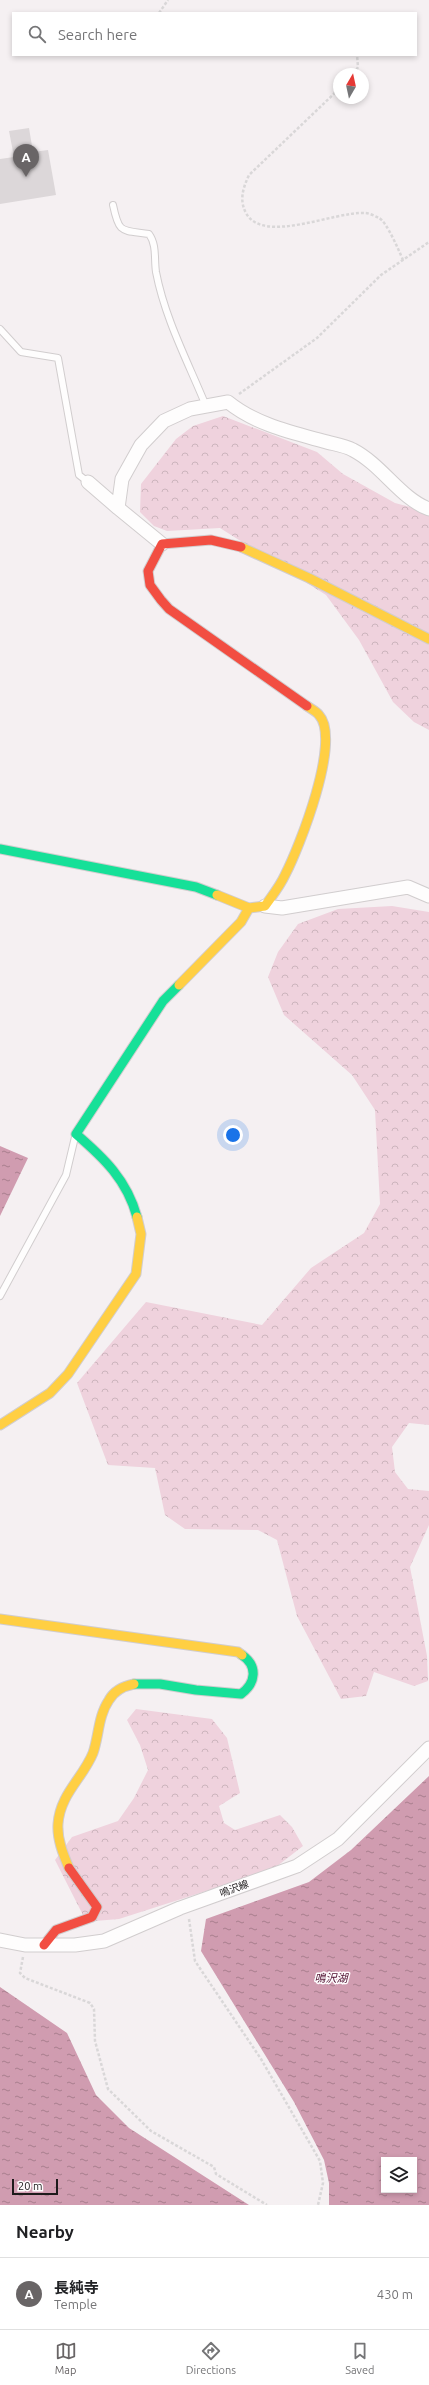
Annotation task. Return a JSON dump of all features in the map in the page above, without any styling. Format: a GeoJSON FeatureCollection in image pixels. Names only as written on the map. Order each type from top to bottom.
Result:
{"type":"FeatureCollection","features":[{"type":"Feature","properties":{"kind":"street"},"geometry":{"type":"LineString","coordinates":[[118,508],[122,479],[141,445],[164,421],[190,409],[228,402],[241,412],[275,427],[351,449],[371,460],[417,504],[429,509]]}},
{"type":"Feature","properties":{"kind":"street"},"geometry":{"type":"LineString","coordinates":[[88,482],[162,544],[211,540],[234,544],[309,578],[429,639]]}},
{"type":"Feature","properties":{"kind":"street"},"geometry":{"type":"LineString","coordinates":[[162,544],[151,559],[147,576],[152,590],[170,609],[320,715],[324,724],[326,737],[325,753],[315,794],[285,876],[265,906]]}},
{"type":"Feature","properties":{"kind":"street"},"geometry":{"type":"LineString","coordinates":[[0,849],[196,887],[249,908],[265,906],[282,908],[408,888],[429,896]]}},
{"type":"Feature","properties":{"kind":"street"},"geometry":{"type":"LineString","coordinates":[[0,1425],[50,1393],[68,1374],[136,1274],[141,1234],[133,1203],[120,1177],[104,1158],[76,1134],[163,1001],[241,922],[249,908]]}},
{"type":"Feature","properties":{"kind":"street"},"geometry":{"type":"LineString","coordinates":[[0,1619],[238,1652],[247,1657],[252,1665],[254,1678],[250,1689],[241,1694],[148,1682],[124,1687],[108,1699],[100,1718],[92,1753],[66,1794],[57,1816],[58,1843],[79,1887],[97,1907],[92,1917],[56,1930],[44,1945]]}},
{"type":"Feature","properties":{"kind":"street","name":"鳴沢線"},"geometry":{"type":"LineString","coordinates":[[0,1940],[26,1945],[76,1945],[104,1941],[180,1908],[297,1866],[338,1839],[429,1748]]}},
{"type":"Feature","properties":{"kind":"lane"},"geometry":{"type":"LineString","coordinates":[[113,205],[117,225],[123,230],[149,234],[154,240],[156,271],[166,311],[206,406]]}},
{"type":"Feature","properties":{"kind":"lane"},"geometry":{"type":"LineString","coordinates":[[0,329],[21,352],[58,358],[79,475],[88,482]]}},
{"type":"Feature","properties":{"kind":"lane"},"geometry":{"type":"LineString","coordinates":[[0,1296],[66,1175],[76,1134]]}},
{"type":"Feature","properties":{"kind":"path"},"geometry":{"type":"LineString","coordinates":[[160,12],[168,0]]}},
{"type":"Feature","properties":{"kind":"path"},"geometry":{"type":"LineString","coordinates":[[357,56],[357,68]]}},
{"type":"Feature","properties":{"kind":"path"},"geometry":{"type":"LineString","coordinates":[[333,95],[249,175],[243,187],[241,205],[248,217],[259,226],[276,227],[366,212],[381,219],[403,260]]}},
{"type":"Feature","properties":{"kind":"path"},"geometry":{"type":"LineString","coordinates":[[228,402],[317,338],[380,275],[429,242]]}},
{"type":"Feature","properties":{"kind":"path"},"geometry":{"type":"LineString","coordinates":[[189,1914],[195,1961],[261,2059],[320,2161],[323,2183],[318,2205]]}},
{"type":"Feature","properties":{"kind":"path"},"geometry":{"type":"LineString","coordinates":[[26,1945],[20,1973],[25,1978],[90,2003],[94,2008],[95,2041],[108,2089],[151,2131],[214,2167],[216,2174],[266,2205]]}},
{"type":"Feature","properties":{"kind":"green space"},"geometry":{"type":"Polygon","coordinates":[[[223,416],[317,452],[343,474],[395,503],[429,512],[429,730],[414,722],[393,702],[359,640],[326,595],[220,528],[167,531],[154,526],[140,512],[141,484],[176,439],[193,426],[223,416]]]}},
{"type":"Feature","properties":{"kind":"green space"},"geometry":{"type":"Polygon","coordinates":[[[392,906],[429,912],[429,1425],[409,1423],[392,1447],[395,1472],[408,1489],[429,1491],[429,1525],[410,1567],[427,1656],[428,1681],[414,1686],[374,1672],[366,1696],[341,1699],[297,1616],[277,1540],[258,1530],[185,1529],[165,1515],[155,1468],[108,1465],[77,1383],[146,1302],[262,1325],[311,1268],[364,1233],[380,1204],[375,1110],[352,1075],[284,1015],[268,977],[278,952],[298,924],[338,909],[392,906]]]}},
{"type":"Feature","properties":{"kind":"green space"},"geometry":{"type":"Polygon","coordinates":[[[136,1709],[212,1719],[227,1738],[240,1793],[219,1806],[224,1823],[235,1830],[280,1815],[292,1827],[303,1846],[272,1870],[119,1919],[95,1921],[84,1917],[55,1860],[72,1837],[118,1821],[134,1798],[148,1770],[140,1745],[127,1720],[136,1709]]]}},
{"type":"Feature","properties":{"kind":"water"},"geometry":{"type":"Polygon","coordinates":[[[0,1146],[28,1158],[0,1216],[0,1146]]]}},
{"type":"Feature","properties":{"kind":"water","name":"鳴沢湖"},"geometry":{"type":"Polygon","coordinates":[[[429,1776],[429,2205],[329,2205],[329,2183],[324,2160],[294,2102],[201,1951],[206,1919],[309,1882],[351,1850],[429,1776]]]}},
{"type":"Feature","properties":{"kind":"water"},"geometry":{"type":"Polygon","coordinates":[[[0,1987],[67,2033],[96,2095],[129,2128],[249,2205],[0,2205],[0,1987]]]}},
{"type":"Feature","properties":{"kind":"building"},"geometry":{"type":"Polygon","coordinates":[[[29,128],[33,152],[48,150],[56,195],[0,204],[0,159],[14,157],[9,131],[29,128]]]}},
{"type":"Feature","properties":{"kind":"traffic: fast"},"geometry":{"type":"LineString","coordinates":[[0,849],[196,887],[217,895]]}},
{"type":"Feature","properties":{"kind":"traffic: fast"},"geometry":{"type":"LineString","coordinates":[[137,1217],[133,1204],[121,1181],[105,1161],[76,1134],[163,1001],[179,985]]}},
{"type":"Feature","properties":{"kind":"traffic: fast"},"geometry":{"type":"LineString","coordinates":[[134,1684],[160,1684],[196,1690],[241,1694],[250,1685],[253,1674],[251,1664],[242,1655]]}},
{"type":"Feature","properties":{"kind":"traffic: slow"},"geometry":{"type":"LineString","coordinates":[[241,547],[309,578],[429,639]]}},
{"type":"Feature","properties":{"kind":"traffic: slow"},"geometry":{"type":"LineString","coordinates":[[217,895],[249,908],[265,906],[285,875],[308,819],[316,794],[325,747],[325,728],[319,715],[307,706]]}},
{"type":"Feature","properties":{"kind":"traffic: slow"},"geometry":{"type":"LineString","coordinates":[[179,985],[241,922],[249,908]]}},
{"type":"Feature","properties":{"kind":"traffic: slow"},"geometry":{"type":"LineString","coordinates":[[0,1425],[50,1393],[68,1374],[136,1274],[141,1234],[137,1217]]}},
{"type":"Feature","properties":{"kind":"traffic: slow"},"geometry":{"type":"LineString","coordinates":[[0,1619],[238,1652],[242,1655]]}},
{"type":"Feature","properties":{"kind":"traffic: slow"},"geometry":{"type":"LineString","coordinates":[[69,1868],[58,1835],[58,1824],[63,1804],[93,1753],[105,1706],[120,1689],[134,1684]]}},
{"type":"Feature","properties":{"kind":"traffic: jam"},"geometry":{"type":"LineString","coordinates":[[241,547],[211,540],[162,544],[148,571],[150,585],[169,609],[307,706]]}},
{"type":"Feature","properties":{"kind":"traffic: jam"},"geometry":{"type":"LineString","coordinates":[[44,1945],[56,1930],[92,1917],[97,1907],[69,1868]]}},
{"type":"Feature","properties":{"kind":"place","name":"長純寺"},"geometry":{"type":"Point","coordinates":[26,177]}}]}
